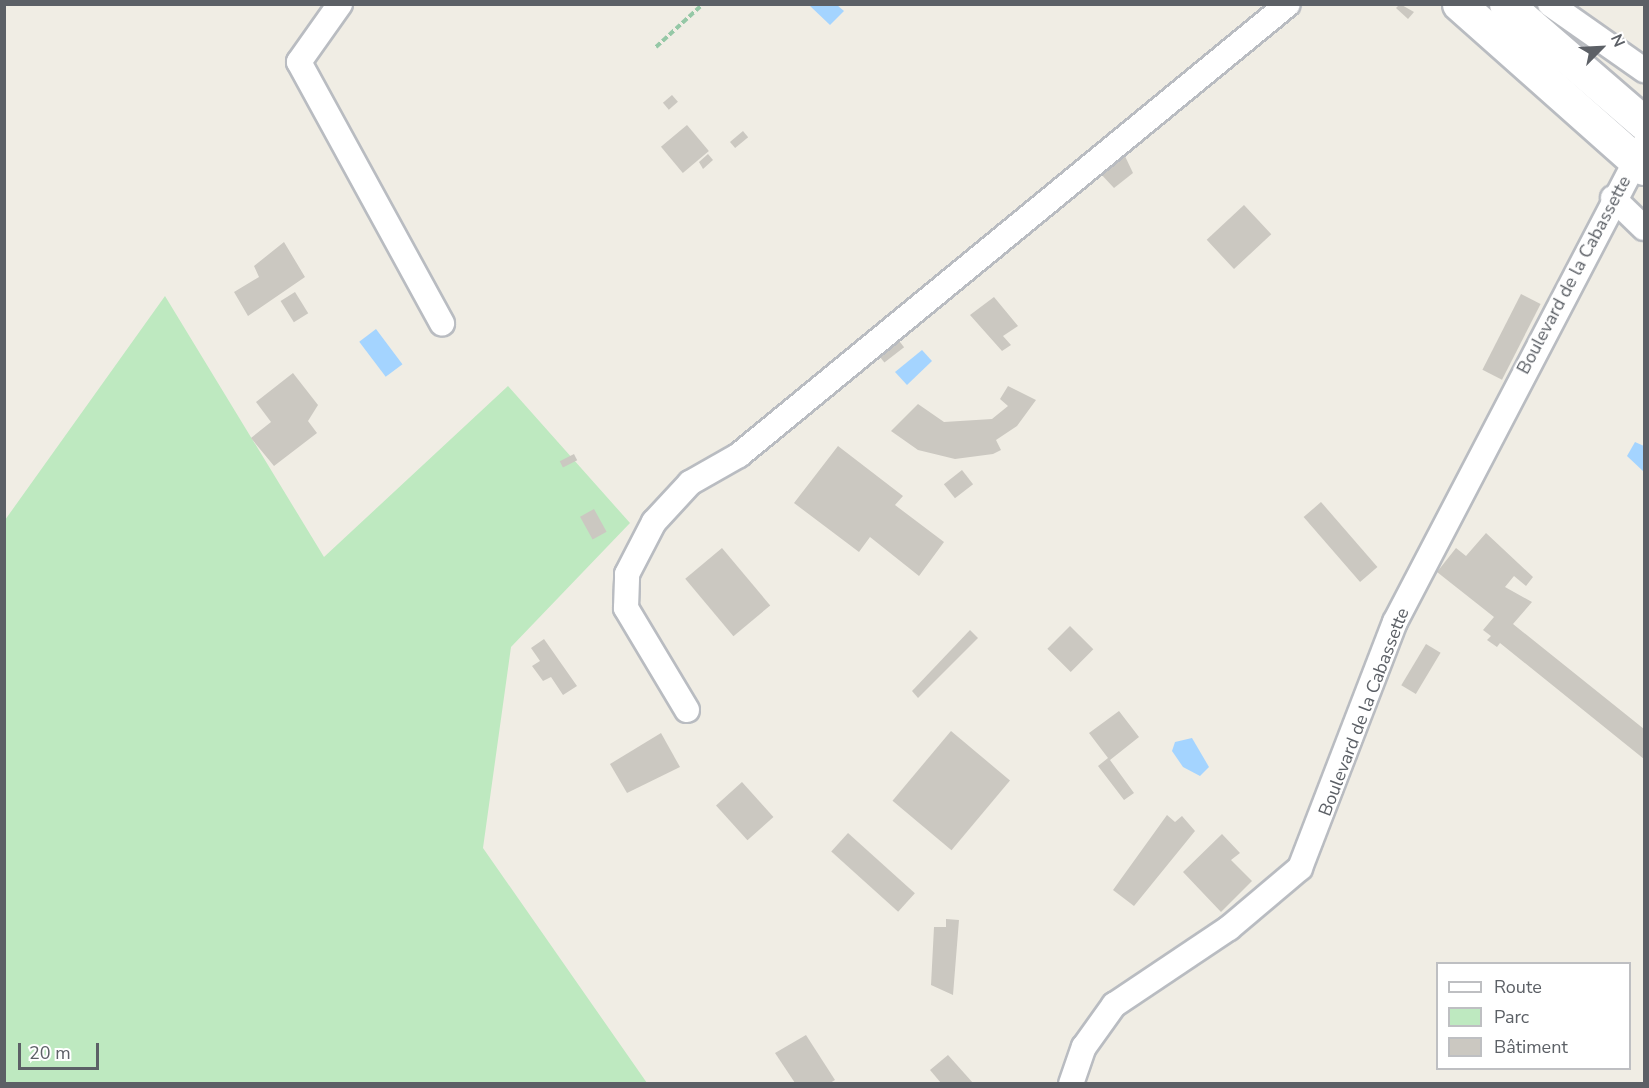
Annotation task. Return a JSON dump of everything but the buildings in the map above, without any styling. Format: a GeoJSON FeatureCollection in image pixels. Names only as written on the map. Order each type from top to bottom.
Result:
{"type":"FeatureCollection","features":[{"type":"Feature","properties":{"kind":"main road"},"geometry":{"type":"LineString","coordinates":[[1459,4],[1641,157]]}},
{"type":"Feature","properties":{"kind":"main road"},"geometry":{"type":"LineString","coordinates":[[1506,4],[1644,123]]}},
{"type":"Feature","properties":{"kind":"street"},"geometry":{"type":"LineString","coordinates":[[340,4],[299,62],[442,323]]}},
{"type":"Feature","properties":{"kind":"street"},"geometry":{"type":"LineString","coordinates":[[687,710],[626,608],[627,574],[654,522],[690,483],[747,448],[1288,4]]}},
{"type":"Feature","properties":{"kind":"street"},"geometry":{"type":"LineString","coordinates":[[1550,4],[1644,70]]}},
{"type":"Feature","properties":{"kind":"street","name":"Boulevard de la Cabassette"},"geometry":{"type":"LineString","coordinates":[[1071,1083],[1084,1047],[1114,1005],[1229,928],[1300,868],[1395,622],[1613,198],[1641,157]]}},
{"type":"Feature","properties":{"kind":"street"},"geometry":{"type":"LineString","coordinates":[[1613,198],[1644,228]]}},
{"type":"Feature","properties":{"kind":"path"},"geometry":{"type":"LineString","coordinates":[[656,47],[703,4]]}},
{"type":"Feature","properties":{"kind":"green space"},"geometry":{"type":"Polygon","coordinates":[[[165,296],[324,557],[508,386],[630,523],[511,647],[483,848],[647,1083],[5,1084],[5,520],[165,296]]]}},
{"type":"Feature","properties":{"kind":"water"},"geometry":{"type":"Polygon","coordinates":[[[809,5],[837,5],[844,11],[830,25],[809,5]]]}},
{"type":"Feature","properties":{"kind":"water"},"geometry":{"type":"Polygon","coordinates":[[[376,329],[402,364],[386,377],[359,342],[376,329]]]}},
{"type":"Feature","properties":{"kind":"water"},"geometry":{"type":"Polygon","coordinates":[[[922,350],[932,361],[907,385],[895,372],[922,350]]]}},
{"type":"Feature","properties":{"kind":"water"},"geometry":{"type":"Polygon","coordinates":[[[1635,442],[1644,446],[1644,472],[1627,456],[1635,442]]]}},
{"type":"Feature","properties":{"kind":"water"},"geometry":{"type":"Polygon","coordinates":[[[1192,738],[1209,767],[1200,776],[1183,767],[1172,751],[1175,742],[1192,738]]]}}]}
